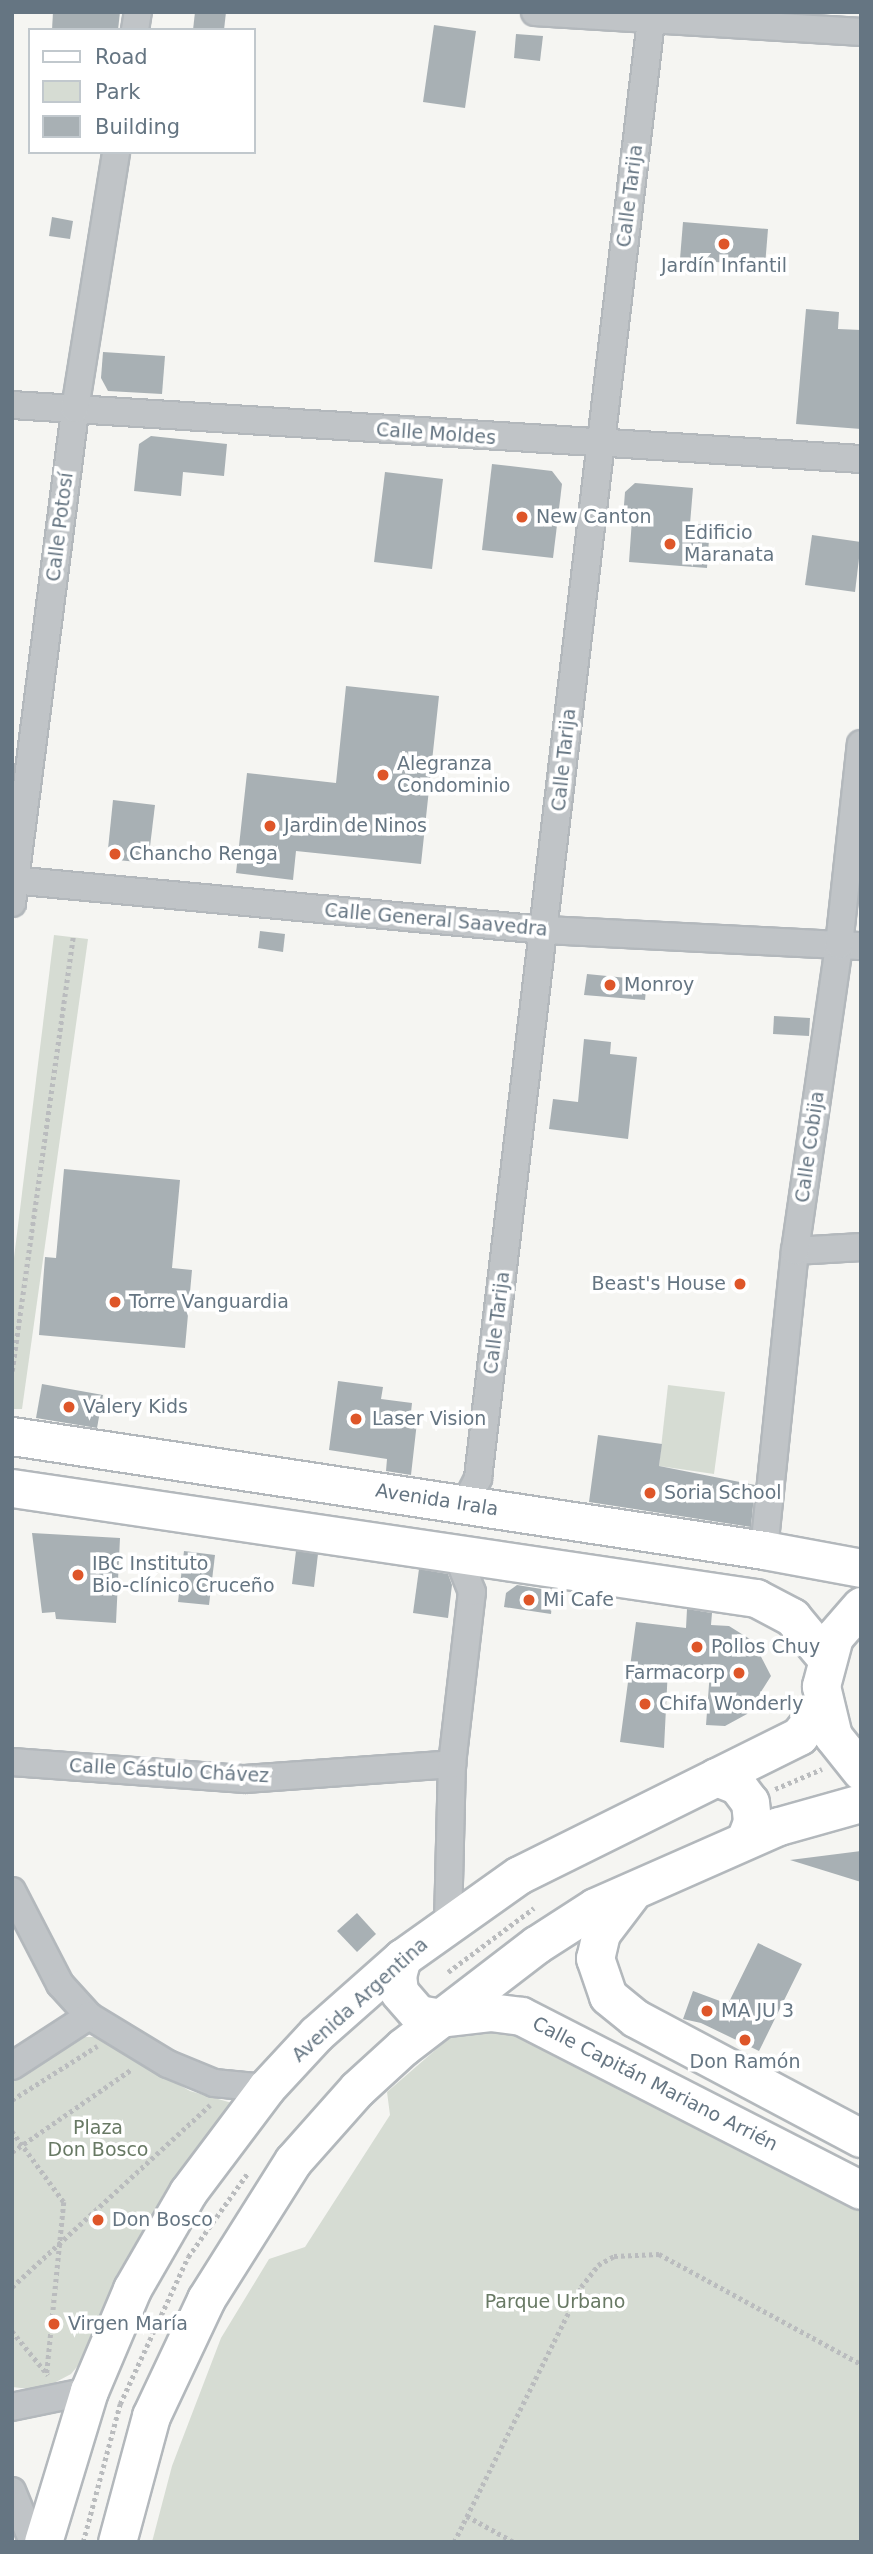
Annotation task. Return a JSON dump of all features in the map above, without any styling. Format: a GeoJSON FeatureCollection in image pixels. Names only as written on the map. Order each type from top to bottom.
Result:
{"type":"FeatureCollection","features":[{"type":"Feature","properties":{"kind":"main road","name":"Avenida Irala"},"geometry":{"type":"LineString","coordinates":[[12,1436],[764,1550],[861,1569]]}},
{"type":"Feature","properties":{"kind":"main road"},"geometry":{"type":"LineString","coordinates":[[12,1488],[756,1598],[792,1617],[826,1657]]}},
{"type":"Feature","properties":{"kind":"main road"},"geometry":{"type":"LineString","coordinates":[[844,1769],[823,1704],[826,1657],[840,1629],[861,1606]]}},
{"type":"Feature","properties":{"kind":"main road","name":"Avenida Argentina"},"geometry":{"type":"LineString","coordinates":[[43,2542],[89,2392],[132,2289],[188,2192],[266,2088],[316,2034],[402,1958],[519,1875],[799,1736],[823,1704]]}},
{"type":"Feature","properties":{"kind":"main road"},"geometry":{"type":"LineString","coordinates":[[716,1777],[737,1785],[750,1802],[752,1822],[745,1840]]}},
{"type":"Feature","properties":{"kind":"main road"},"geometry":{"type":"LineString","coordinates":[[117,2542],[151,2416],[176,2356],[245,2233],[293,2161],[358,2089],[440,2018],[536,1945],[595,1907],[745,1840],[861,1802]]}},
{"type":"Feature","properties":{"kind":"main road"},"geometry":{"type":"LineString","coordinates":[[635,1889],[601,1933],[595,1958],[608,1996],[635,2018],[861,2138]]}},
{"type":"Feature","properties":{"kind":"main road"},"geometry":{"type":"LineString","coordinates":[[402,1958],[397,1975],[399,1992],[418,2014],[440,2018]]}},
{"type":"Feature","properties":{"kind":"main road","name":"Calle Capitán Mariano Arrién"},"geometry":{"type":"LineString","coordinates":[[440,2018],[490,2012],[521,2016],[861,2190]]}},
{"type":"Feature","properties":{"kind":"street"},"geometry":{"type":"LineString","coordinates":[[535,12],[652,16],[861,32]]}},
{"type":"Feature","properties":{"kind":"street","name":"Calle Tarija"},"geometry":{"type":"LineString","coordinates":[[465,1504],[478,1478],[652,16]]}},
{"type":"Feature","properties":{"kind":"street","name":"Calle Potosí"},"geometry":{"type":"LineString","coordinates":[[13,888],[75,409],[116,154]]}},
{"type":"Feature","properties":{"kind":"street","name":"Calle Moldes"},"geometry":{"type":"LineString","coordinates":[[12,405],[600,445],[861,459]]}},
{"type":"Feature","properties":{"kind":"street","name":"Calle Cobija"},"geometry":{"type":"LineString","coordinates":[[764,1550],[795,1251],[850,945],[861,744]]}},
{"type":"Feature","properties":{"kind":"street","name":"Calle General Saavedra"},"geometry":{"type":"LineString","coordinates":[[13,888],[544,930],[850,945]]}},
{"type":"Feature","properties":{"kind":"street"},"geometry":{"type":"LineString","coordinates":[[795,1251],[861,1247]]}},
{"type":"Feature","properties":{"kind":"street"},"geometry":{"type":"LineString","coordinates":[[448,1924],[452,1764],[472,1592],[456,1552]]}},
{"type":"Feature","properties":{"kind":"street","name":"Calle Cástulo Chávez"},"geometry":{"type":"LineString","coordinates":[[12,1762],[245,1779],[452,1764]]}},
{"type":"Feature","properties":{"kind":"street"},"geometry":{"type":"LineString","coordinates":[[12,1891],[60,1984],[89,2016],[127,2042],[202,2078],[266,2088]]}},
{"type":"Feature","properties":{"kind":"street"},"geometry":{"type":"LineString","coordinates":[[12,2066],[89,2016]]}},
{"type":"Feature","properties":{"kind":"street"},"geometry":{"type":"LineString","coordinates":[[12,2407],[89,2392]]}},
{"type":"Feature","properties":{"kind":"street"},"geometry":{"type":"LineString","coordinates":[[12,2491],[33,2542]]}},
{"type":"Feature","properties":{"kind":"path"},"geometry":{"type":"LineString","coordinates":[[12,1371],[73,937]]}},
{"type":"Feature","properties":{"kind":"path"},"geometry":{"type":"LineString","coordinates":[[762,1795],[844,1769]]}},
{"type":"Feature","properties":{"kind":"path"},"geometry":{"type":"LineString","coordinates":[[12,2100],[95,2049],[104,2054]]}},
{"type":"Feature","properties":{"kind":"path"},"geometry":{"type":"LineString","coordinates":[[124,2063],[145,2073]]}},
{"type":"Feature","properties":{"kind":"path"},"geometry":{"type":"LineString","coordinates":[[12,2152],[134,2068]]}},
{"type":"Feature","properties":{"kind":"path"},"geometry":{"type":"LineString","coordinates":[[200,2099],[217,2107],[210,2119]]}},
{"type":"Feature","properties":{"kind":"path"},"geometry":{"type":"LineString","coordinates":[[12,2287],[211,2104]]}},
{"type":"Feature","properties":{"kind":"path"},"geometry":{"type":"LineString","coordinates":[[12,2131],[64,2202],[47,2374]]}},
{"type":"Feature","properties":{"kind":"path"},"geometry":{"type":"LineString","coordinates":[[454,2542],[581,2287],[598,2265],[614,2256],[659,2253],[861,2364]]}},
{"type":"Feature","properties":{"kind":"path"},"geometry":{"type":"LineString","coordinates":[[12,2331],[54,2383]]}},
{"type":"Feature","properties":{"kind":"path"},"geometry":{"type":"LineString","coordinates":[[467,2515],[514,2542]]}},
{"type":"Feature","properties":{"kind":"green space"},"geometry":{"type":"Polygon","coordinates":[[[54,935],[88,939],[22,1409],[12,1409],[12,1274],[54,935]]]}},
{"type":"Feature","properties":{"kind":"green space"},"geometry":{"type":"Polygon","coordinates":[[[668,1385],[725,1392],[714,1474],[659,1466],[668,1385]]]}},
{"type":"Feature","properties":{"kind":"green space","name":"Parque Urbano"},"geometry":{"type":"Polygon","coordinates":[[[514,2017],[861,2191],[861,2542],[152,2542],[172,2466],[221,2338],[269,2259],[305,2247],[390,2115],[387,2092],[455,2033],[514,2017]]]}},
{"type":"Feature","properties":{"kind":"green space","name":"Plaza Don Bosco"},"geometry":{"type":"Polygon","coordinates":[[[81,2037],[96,2037],[190,2091],[232,2103],[191,2156],[136,2245],[87,2355],[71,2374],[54,2383],[30,2389],[12,2387],[12,2079],[81,2037]]]}},
{"type":"Feature","properties":{"kind":"building"},"geometry":{"type":"Polygon","coordinates":[[[53,12],[120,12],[118,28],[52,28],[53,12]]]}},
{"type":"Feature","properties":{"kind":"building"},"geometry":{"type":"Polygon","coordinates":[[[195,12],[226,12],[224,28],[193,28],[195,12]]]}},
{"type":"Feature","properties":{"kind":"building"},"geometry":{"type":"Polygon","coordinates":[[[434,25],[476,31],[465,108],[423,102],[434,25]]]}},
{"type":"Feature","properties":{"kind":"building"},"geometry":{"type":"Polygon","coordinates":[[[516,34],[543,36],[540,61],[514,58],[516,34]]]}},
{"type":"Feature","properties":{"kind":"building"},"geometry":{"type":"Polygon","coordinates":[[[52,217],[73,221],[70,239],[49,236],[52,217]]]}},
{"type":"Feature","properties":{"kind":"building","name":"Jardín Infantil"},"geometry":{"type":"Polygon","coordinates":[[[683,222],[768,229],[765,266],[680,259],[683,222]]]}},
{"type":"Feature","properties":{"kind":"building"},"geometry":{"type":"Polygon","coordinates":[[[806,309],[839,312],[838,329],[861,330],[861,429],[796,424],[806,309]]]}},
{"type":"Feature","properties":{"kind":"building"},"geometry":{"type":"Polygon","coordinates":[[[103,352],[165,356],[162,394],[108,391],[101,378],[103,352]]]}},
{"type":"Feature","properties":{"kind":"building"},"geometry":{"type":"Polygon","coordinates":[[[151,436],[227,444],[224,476],[183,472],[181,496],[134,491],[139,444],[151,436]]]}},
{"type":"Feature","properties":{"kind":"building","name":"New Canton"},"geometry":{"type":"Polygon","coordinates":[[[492,464],[552,471],[562,484],[553,558],[482,550],[492,464]]]}},
{"type":"Feature","properties":{"kind":"building"},"geometry":{"type":"Polygon","coordinates":[[[385,472],[443,479],[432,569],[374,562],[385,472]]]}},
{"type":"Feature","properties":{"kind":"building"},"geometry":{"type":"Polygon","coordinates":[[[635,483],[693,488],[690,524],[710,525],[707,568],[629,562],[632,519],[623,518],[625,492],[635,483]]]}},
{"type":"Feature","properties":{"kind":"building"},"geometry":{"type":"Polygon","coordinates":[[[812,535],[861,542],[855,592],[805,585],[812,535]]]}},
{"type":"Feature","properties":{"kind":"building","name":"Alegranza Condominio"},"geometry":{"type":"Polygon","coordinates":[[[346,686],[439,696],[421,864],[296,851],[293,880],[236,873],[247,773],[336,783],[346,686]]]}},
{"type":"Feature","properties":{"kind":"building"},"geometry":{"type":"Polygon","coordinates":[[[113,800],[155,805],[148,863],[107,859],[113,800]]]}},
{"type":"Feature","properties":{"kind":"building"},"geometry":{"type":"Polygon","coordinates":[[[260,931],[285,934],[283,952],[258,948],[260,931]]]}},
{"type":"Feature","properties":{"kind":"building","name":"Monroy"},"geometry":{"type":"Polygon","coordinates":[[[587,974],[647,980],[645,1000],[584,995],[587,974]]]}},
{"type":"Feature","properties":{"kind":"building"},"geometry":{"type":"Polygon","coordinates":[[[774,1016],[810,1018],[809,1036],[773,1034],[774,1016]]]}},
{"type":"Feature","properties":{"kind":"building"},"geometry":{"type":"Polygon","coordinates":[[[584,1039],[611,1042],[610,1054],[637,1057],[628,1139],[549,1129],[553,1099],[578,1102],[584,1039]]]}},
{"type":"Feature","properties":{"kind":"building"},"geometry":{"type":"Polygon","coordinates":[[[64,1169],[180,1180],[172,1268],[192,1270],[185,1348],[39,1335],[45,1257],[56,1258],[64,1169]]]}},
{"type":"Feature","properties":{"kind":"building"},"geometry":{"type":"Polygon","coordinates":[[[338,1381],[383,1387],[381,1399],[412,1403],[410,1421],[417,1422],[411,1475],[386,1471],[387,1459],[329,1450],[338,1381]]]}},
{"type":"Feature","properties":{"kind":"building","name":"Valery Kids"},"geometry":{"type":"Polygon","coordinates":[[[42,1384],[103,1395],[97,1428],[36,1418],[42,1384]]]}},
{"type":"Feature","properties":{"kind":"building","name":"Soria School"},"geometry":{"type":"Polygon","coordinates":[[[598,1435],[662,1444],[659,1466],[755,1485],[751,1527],[589,1502],[598,1435]]]}},
{"type":"Feature","properties":{"kind":"building","name":"IBC Instituto Bio-clínico Cruceño"},"geometry":{"type":"Polygon","coordinates":[[[32,1533],[120,1538],[116,1623],[56,1619],[55,1612],[42,1613],[32,1533]]]}},
{"type":"Feature","properties":{"kind":"building"},"geometry":{"type":"Polygon","coordinates":[[[184,1551],[215,1555],[209,1605],[178,1602],[184,1551]]]}},
{"type":"Feature","properties":{"kind":"building"},"geometry":{"type":"Polygon","coordinates":[[[296,1551],[318,1554],[314,1587],[292,1584],[296,1551]]]}},
{"type":"Feature","properties":{"kind":"building"},"geometry":{"type":"Polygon","coordinates":[[[419,1569],[448,1574],[452,1585],[448,1618],[413,1613],[419,1569]]]}},
{"type":"Feature","properties":{"kind":"building","name":"Mi Cafe"},"geometry":{"type":"Polygon","coordinates":[[[517,1585],[554,1591],[551,1614],[504,1607],[506,1593],[517,1585]]]}},
{"type":"Feature","properties":{"kind":"building"},"geometry":{"type":"Polygon","coordinates":[[[687,1609],[712,1613],[711,1625],[729,1626],[753,1641],[771,1676],[747,1714],[725,1726],[706,1725],[710,1671],[668,1668],[664,1748],[620,1742],[636,1622],[686,1628],[687,1609]]]}},
{"type":"Feature","properties":{"kind":"building"},"geometry":{"type":"Polygon","coordinates":[[[861,1851],[861,1882],[790,1860],[861,1851]]]}},
{"type":"Feature","properties":{"kind":"building"},"geometry":{"type":"Polygon","coordinates":[[[357,1913],[376,1934],[357,1952],[337,1931],[357,1913]]]}},
{"type":"Feature","properties":{"kind":"building"},"geometry":{"type":"Polygon","coordinates":[[[758,1943],[802,1964],[759,2051],[701,2023],[683,2019],[693,1991],[728,2004],[758,1943]]]}},
{"type":"Feature","properties":{"kind":"place","name":"Jardín Infantil"},"geometry":{"type":"Point","coordinates":[724,244]}},
{"type":"Feature","properties":{"kind":"place","name":"New Canton"},"geometry":{"type":"Point","coordinates":[522,517]}},
{"type":"Feature","properties":{"kind":"place","name":"Edificio Maranata"},"geometry":{"type":"Point","coordinates":[670,544]}},
{"type":"Feature","properties":{"kind":"place","name":"Alegranza Condominio"},"geometry":{"type":"Point","coordinates":[383,775]}},
{"type":"Feature","properties":{"kind":"place","name":"Jardin de Ninos"},"geometry":{"type":"Point","coordinates":[270,826]}},
{"type":"Feature","properties":{"kind":"place","name":"Chancho Renga"},"geometry":{"type":"Point","coordinates":[115,854]}},
{"type":"Feature","properties":{"kind":"place","name":"Monroy"},"geometry":{"type":"Point","coordinates":[610,985]}},
{"type":"Feature","properties":{"kind":"place","name":"Beast's House"},"geometry":{"type":"Point","coordinates":[740,1284]}},
{"type":"Feature","properties":{"kind":"place","name":"Torre Vanguardia"},"geometry":{"type":"Point","coordinates":[115,1302]}},
{"type":"Feature","properties":{"kind":"place","name":"Valery Kids"},"geometry":{"type":"Point","coordinates":[69,1407]}},
{"type":"Feature","properties":{"kind":"place","name":"Laser Vision"},"geometry":{"type":"Point","coordinates":[356,1419]}},
{"type":"Feature","properties":{"kind":"place","name":"Soria School"},"geometry":{"type":"Point","coordinates":[650,1493]}},
{"type":"Feature","properties":{"kind":"place","name":"IBC Instituto Bio-clínico Cruceño"},"geometry":{"type":"Point","coordinates":[78,1575]}},
{"type":"Feature","properties":{"kind":"place","name":"Mi Cafe"},"geometry":{"type":"Point","coordinates":[529,1600]}},
{"type":"Feature","properties":{"kind":"place","name":"Pollos Chuy"},"geometry":{"type":"Point","coordinates":[697,1647]}},
{"type":"Feature","properties":{"kind":"place","name":"Farmacorp"},"geometry":{"type":"Point","coordinates":[739,1673]}},
{"type":"Feature","properties":{"kind":"place","name":"Chifa Wonderly"},"geometry":{"type":"Point","coordinates":[645,1704]}},
{"type":"Feature","properties":{"kind":"place","name":"MA JU 3"},"geometry":{"type":"Point","coordinates":[707,2011]}},
{"type":"Feature","properties":{"kind":"place","name":"Don Ramón"},"geometry":{"type":"Point","coordinates":[745,2040]}},
{"type":"Feature","properties":{"kind":"place","name":"Don Bosco"},"geometry":{"type":"Point","coordinates":[98,2220]}},
{"type":"Feature","properties":{"kind":"place","name":"Virgen María"},"geometry":{"type":"Point","coordinates":[54,2324]}}]}
